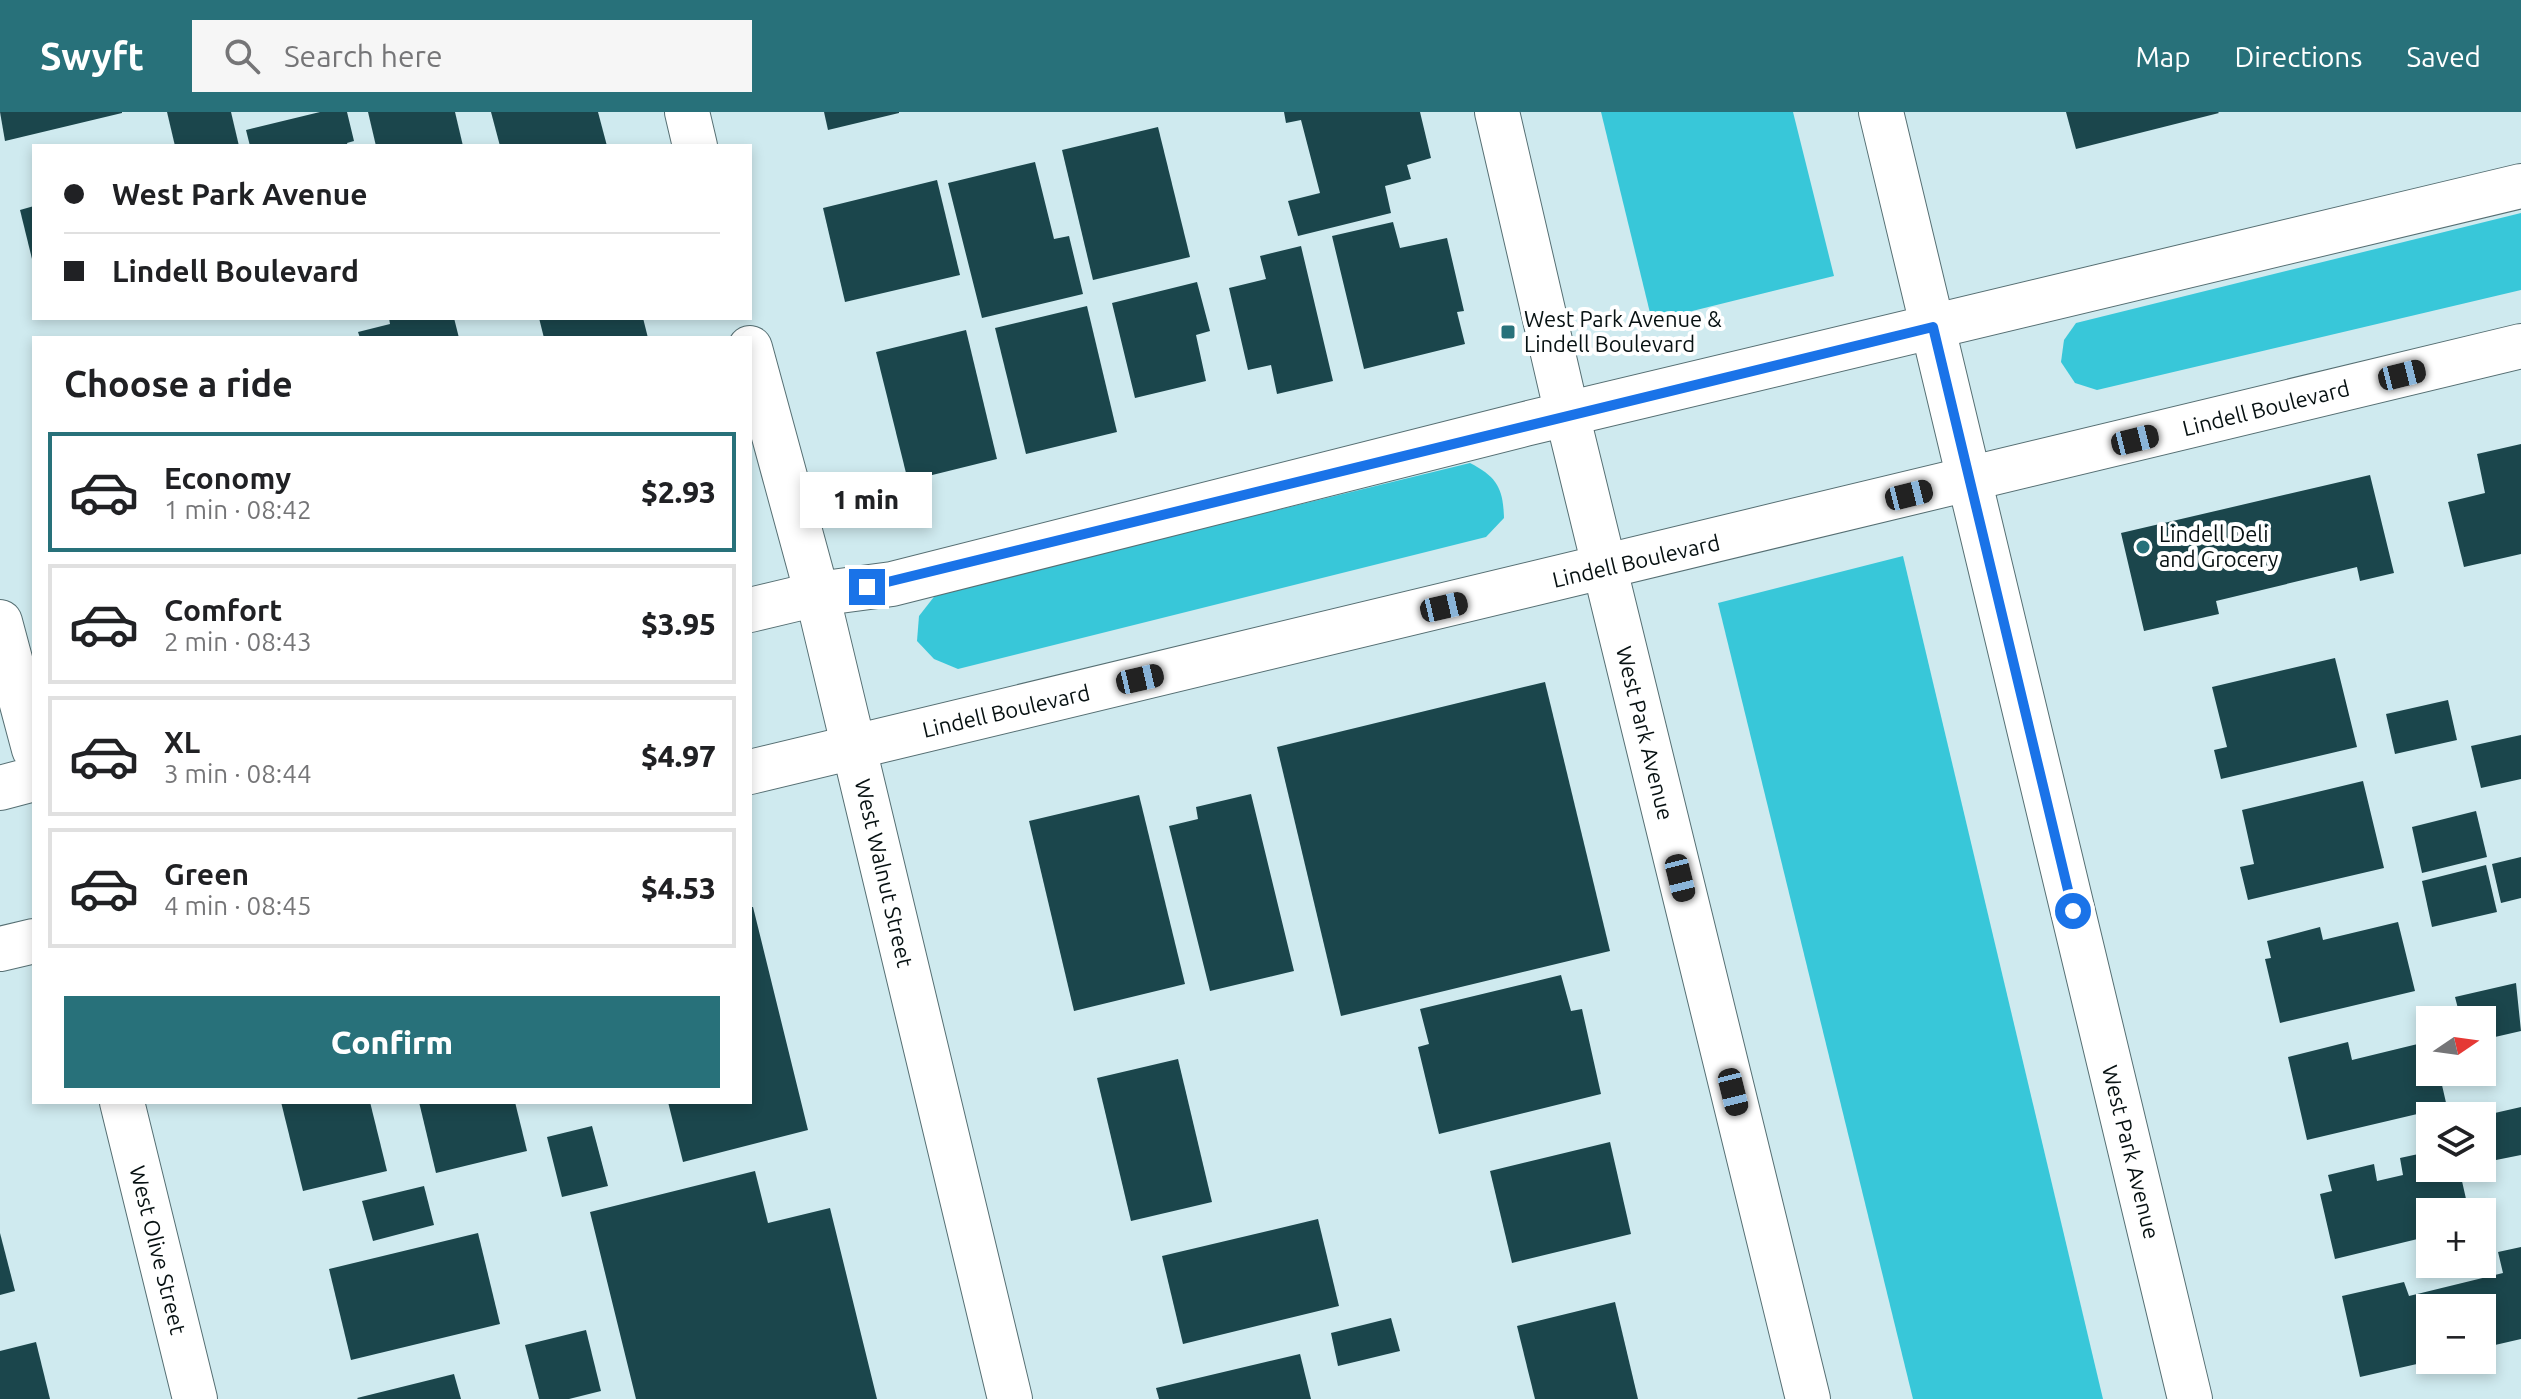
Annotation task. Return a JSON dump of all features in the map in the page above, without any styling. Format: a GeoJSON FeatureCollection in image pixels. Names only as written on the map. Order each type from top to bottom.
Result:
{"type":"FeatureCollection","features":[{"type":"Feature","properties":{"kind":"main road"},"geometry":{"type":"LineString","coordinates":[[687,112],[695,144]]}},
{"type":"Feature","properties":{"kind":"main road","name":"West Park Avenue"},"geometry":{"type":"LineString","coordinates":[[1497,112],[1567,414],[1808,1399]]}},
{"type":"Feature","properties":{"kind":"main road","name":"West Park Avenue"},"geometry":{"type":"LineString","coordinates":[[1881,112],[2190,1399]]}},
{"type":"Feature","properties":{"kind":"main road"},"geometry":{"type":"LineString","coordinates":[[752,610],[817,594],[892,584],[1567,414],[2521,186]]}},
{"type":"Feature","properties":{"kind":"main road","name":"Lindell Boulevard"},"geometry":{"type":"LineString","coordinates":[[752,772],[1605,569],[2521,346]]}},
{"type":"Feature","properties":{"kind":"main road","name":"West Walnut Street"},"geometry":{"type":"LineString","coordinates":[[752,355],[817,594],[1010,1399]]}},
{"type":"Feature","properties":{"kind":"main road"},"geometry":{"type":"LineString","coordinates":[[0,622],[32,742]]}},
{"type":"Feature","properties":{"kind":"main road"},"geometry":{"type":"LineString","coordinates":[[0,788],[32,780]]}},
{"type":"Feature","properties":{"kind":"main road"},"geometry":{"type":"LineString","coordinates":[[0,949],[32,941]]}},
{"type":"Feature","properties":{"kind":"main road","name":"West Olive Street"},"geometry":{"type":"LineString","coordinates":[[122,1104],[195,1399]]}},
{"type":"Feature","properties":{"kind":"shaded area"},"geometry":{"type":"Polygon","coordinates":[[[1601,112],[1793,112],[1834,276],[1652,321],[1601,112]]]}},
{"type":"Feature","properties":{"kind":"shaded area"},"geometry":{"type":"Polygon","coordinates":[[[2521,213],[2521,290],[2097,390],[2075,383],[2061,362],[2064,340],[2076,323],[2521,213]]]}},
{"type":"Feature","properties":{"kind":"shaded area"},"geometry":{"type":"Polygon","coordinates":[[[1470,463],[1487,473],[1497,484],[1502,499],[1504,518],[1486,537],[958,669],[934,659],[917,641],[919,616],[937,593],[1470,463]]]}},
{"type":"Feature","properties":{"kind":"shaded area"},"geometry":{"type":"Polygon","coordinates":[[[1903,556],[2103,1399],[1913,1399],[1718,603],[1903,556]]]}},
{"type":"Feature","properties":{"kind":"building"},"geometry":{"type":"Polygon","coordinates":[[[0,112],[122,112],[122,113],[5,141],[0,112]]]}},
{"type":"Feature","properties":{"kind":"building"},"geometry":{"type":"Polygon","coordinates":[[[167,112],[231,112],[239,144],[175,144],[167,112]]]}},
{"type":"Feature","properties":{"kind":"building"},"geometry":{"type":"Polygon","coordinates":[[[320,112],[347,112],[354,141],[347,144],[250,144],[246,130],[320,112]]]}},
{"type":"Feature","properties":{"kind":"building"},"geometry":{"type":"Polygon","coordinates":[[[368,112],[455,112],[463,144],[376,144],[368,112]]]}},
{"type":"Feature","properties":{"kind":"building"},"geometry":{"type":"Polygon","coordinates":[[[491,112],[598,112],[606,144],[499,144],[491,112]]]}},
{"type":"Feature","properties":{"kind":"building"},"geometry":{"type":"Polygon","coordinates":[[[824,112],[899,112],[899,113],[828,130],[824,112]]]}},
{"type":"Feature","properties":{"kind":"building"},"geometry":{"type":"Polygon","coordinates":[[[1284,112],[1420,112],[1431,158],[1407,165],[1411,179],[1385,186],[1391,213],[1298,236],[1288,201],[1320,193],[1301,120],[1286,123],[1284,112]]]}},
{"type":"Feature","properties":{"kind":"building"},"geometry":{"type":"Polygon","coordinates":[[[2066,112],[2218,112],[2219,113],[2076,149],[2066,112]]]}},
{"type":"Feature","properties":{"kind":"building"},"geometry":{"type":"Polygon","coordinates":[[[1158,127],[1190,257],[1093,280],[1062,150],[1158,127]]]}},
{"type":"Feature","properties":{"kind":"building"},"geometry":{"type":"Polygon","coordinates":[[[1035,162],[1054,239],[1069,236],[1083,294],[982,318],[948,183],[1035,162]]]}},
{"type":"Feature","properties":{"kind":"building"},"geometry":{"type":"Polygon","coordinates":[[[937,180],[960,275],[845,302],[823,208],[937,180]]]}},
{"type":"Feature","properties":{"kind":"building"},"geometry":{"type":"Polygon","coordinates":[[[32,207],[32,259],[20,210],[32,207]]]}},
{"type":"Feature","properties":{"kind":"building"},"geometry":{"type":"Polygon","coordinates":[[[1393,222],[1400,248],[1447,238],[1464,311],[1457,312],[1465,344],[1364,369],[1332,236],[1393,222]]]}},
{"type":"Feature","properties":{"kind":"building"},"geometry":{"type":"Polygon","coordinates":[[[1301,246],[1333,381],[1277,394],[1271,365],[1248,370],[1229,288],[1266,279],[1260,256],[1301,246]]]}},
{"type":"Feature","properties":{"kind":"building"},"geometry":{"type":"Polygon","coordinates":[[[1197,282],[1210,331],[1196,335],[1206,381],[1135,398],[1112,303],[1197,282]]]}},
{"type":"Feature","properties":{"kind":"building"},"geometry":{"type":"Polygon","coordinates":[[[1087,306],[1117,432],[1026,454],[995,328],[1087,306]]]}},
{"type":"Feature","properties":{"kind":"building"},"geometry":{"type":"Polygon","coordinates":[[[389,320],[454,320],[458,336],[359,336],[358,332],[390,324],[389,320]]]}},
{"type":"Feature","properties":{"kind":"building"},"geometry":{"type":"Polygon","coordinates":[[[540,320],[644,320],[648,336],[544,336],[540,320]]]}},
{"type":"Feature","properties":{"kind":"building"},"geometry":{"type":"Polygon","coordinates":[[[966,330],[997,459],[908,481],[876,352],[966,330]]]}},
{"type":"Feature","properties":{"kind":"building"},"geometry":{"type":"Polygon","coordinates":[[[2521,444],[2521,554],[2464,567],[2448,502],[2485,493],[2477,454],[2521,444]]]}},
{"type":"Feature","properties":{"kind":"building"},"geometry":{"type":"Polygon","coordinates":[[[2370,475],[2394,573],[2360,581],[2357,567],[2216,601],[2219,614],[2144,631],[2121,533],[2370,475]]]}},
{"type":"Feature","properties":{"kind":"building"},"geometry":{"type":"Polygon","coordinates":[[[2335,658],[2357,747],[2221,779],[2214,750],[2227,747],[2212,687],[2335,658]]]}},
{"type":"Feature","properties":{"kind":"building"},"geometry":{"type":"Polygon","coordinates":[[[1545,682],[1610,951],[1341,1016],[1277,747],[1545,682]]]}},
{"type":"Feature","properties":{"kind":"building"},"geometry":{"type":"Polygon","coordinates":[[[2448,700],[2457,740],[2395,754],[2386,714],[2448,700]]]}},
{"type":"Feature","properties":{"kind":"building"},"geometry":{"type":"Polygon","coordinates":[[[2521,735],[2521,779],[2481,788],[2471,746],[2521,735]]]}},
{"type":"Feature","properties":{"kind":"building"},"geometry":{"type":"Polygon","coordinates":[[[2363,781],[2384,868],[2248,900],[2240,867],[2254,864],[2242,810],[2363,781]]]}},
{"type":"Feature","properties":{"kind":"building"},"geometry":{"type":"Polygon","coordinates":[[[1251,794],[1294,971],[1210,991],[1169,826],[1198,819],[1196,807],[1251,794]]]}},
{"type":"Feature","properties":{"kind":"building"},"geometry":{"type":"Polygon","coordinates":[[[1139,795],[1185,984],[1074,1011],[1029,821],[1139,795]]]}},
{"type":"Feature","properties":{"kind":"building"},"geometry":{"type":"Polygon","coordinates":[[[2476,811],[2487,857],[2422,873],[2412,827],[2476,811]]]}},
{"type":"Feature","properties":{"kind":"building"},"geometry":{"type":"Polygon","coordinates":[[[2521,857],[2521,898],[2501,903],[2492,864],[2521,857]]]}},
{"type":"Feature","properties":{"kind":"building"},"geometry":{"type":"Polygon","coordinates":[[[2486,865],[2497,912],[2432,927],[2422,881],[2486,865]]]}},
{"type":"Feature","properties":{"kind":"building"},"geometry":{"type":"Polygon","coordinates":[[[753,907],[808,1130],[683,1162],[668,1104],[752,1104],[753,907]]]}},
{"type":"Feature","properties":{"kind":"building"},"geometry":{"type":"Polygon","coordinates":[[[2398,922],[2415,991],[2280,1023],[2265,959],[2271,958],[2267,941],[2320,927],[2323,940],[2398,922]]]}},
{"type":"Feature","properties":{"kind":"building"},"geometry":{"type":"Polygon","coordinates":[[[1561,975],[1571,1011],[1582,1009],[1601,1094],[1439,1134],[1418,1047],[1429,1044],[1420,1009],[1561,975]]]}},
{"type":"Feature","properties":{"kind":"building"},"geometry":{"type":"Polygon","coordinates":[[[2516,983],[2521,1031],[2496,1037],[2496,1006],[2457,1006],[2455,997],[2516,983]]]}},
{"type":"Feature","properties":{"kind":"building"},"geometry":{"type":"Polygon","coordinates":[[[2348,1042],[2352,1060],[2416,1044],[2416,1086],[2442,1086],[2446,1102],[2416,1102],[2416,1114],[2307,1140],[2288,1057],[2348,1042]]]}},
{"type":"Feature","properties":{"kind":"building"},"geometry":{"type":"Polygon","coordinates":[[[1178,1059],[1212,1202],[1131,1221],[1097,1078],[1178,1059]]]}},
{"type":"Feature","properties":{"kind":"building"},"geometry":{"type":"Polygon","coordinates":[[[281,1104],[370,1104],[387,1171],[303,1191],[281,1104]]]}},
{"type":"Feature","properties":{"kind":"building"},"geometry":{"type":"Polygon","coordinates":[[[419,1104],[515,1104],[527,1151],[436,1173],[419,1104]]]}},
{"type":"Feature","properties":{"kind":"building"},"geometry":{"type":"Polygon","coordinates":[[[2521,1107],[2521,1155],[2496,1160],[2496,1113],[2521,1107]]]}},
{"type":"Feature","properties":{"kind":"building"},"geometry":{"type":"Polygon","coordinates":[[[592,1126],[608,1186],[562,1197],[547,1137],[592,1126]]]}},
{"type":"Feature","properties":{"kind":"building"},"geometry":{"type":"Polygon","coordinates":[[[1610,1142],[1631,1234],[1512,1263],[1490,1171],[1610,1142]]]}},
{"type":"Feature","properties":{"kind":"building"},"geometry":{"type":"Polygon","coordinates":[[[2416,1155],[2416,1182],[2462,1182],[2466,1198],[2416,1198],[2416,1239],[2335,1259],[2320,1194],[2332,1191],[2328,1175],[2374,1164],[2377,1181],[2403,1175],[2400,1158],[2416,1155]]]}},
{"type":"Feature","properties":{"kind":"building"},"geometry":{"type":"Polygon","coordinates":[[[755,1171],[768,1223],[830,1208],[877,1399],[636,1399],[590,1212],[755,1171]]]}},
{"type":"Feature","properties":{"kind":"building"},"geometry":{"type":"Polygon","coordinates":[[[424,1186],[434,1225],[373,1241],[362,1201],[424,1186]]]}},
{"type":"Feature","properties":{"kind":"building"},"geometry":{"type":"Polygon","coordinates":[[[1318,1219],[1339,1306],[1183,1344],[1162,1256],[1318,1219]]]}},
{"type":"Feature","properties":{"kind":"building"},"geometry":{"type":"Polygon","coordinates":[[[0,1233],[15,1291],[0,1295],[0,1233]]]}},
{"type":"Feature","properties":{"kind":"building"},"geometry":{"type":"Polygon","coordinates":[[[478,1233],[500,1324],[351,1360],[329,1269],[478,1233]]]}},
{"type":"Feature","properties":{"kind":"building"},"geometry":{"type":"Polygon","coordinates":[[[2521,1247],[2521,1339],[2496,1345],[2496,1294],[2417,1294],[2483,1278],[2496,1278],[2496,1275],[2503,1273],[2498,1252],[2521,1247]]]}},
{"type":"Feature","properties":{"kind":"building"},"geometry":{"type":"Polygon","coordinates":[[[2404,1282],[2409,1296],[2416,1294],[2416,1364],[2360,1377],[2342,1296],[2404,1282]]]}},
{"type":"Feature","properties":{"kind":"building"},"geometry":{"type":"Polygon","coordinates":[[[1615,1302],[1638,1399],[1535,1399],[1517,1326],[1615,1302]]]}},
{"type":"Feature","properties":{"kind":"building"},"geometry":{"type":"Polygon","coordinates":[[[1391,1318],[1400,1351],[1338,1366],[1331,1333],[1391,1318]]]}},
{"type":"Feature","properties":{"kind":"building"},"geometry":{"type":"Polygon","coordinates":[[[586,1330],[601,1391],[569,1399],[539,1399],[525,1345],[586,1330]]]}},
{"type":"Feature","properties":{"kind":"building"},"geometry":{"type":"Polygon","coordinates":[[[36,1342],[50,1399],[0,1399],[0,1351],[36,1342]]]}},
{"type":"Feature","properties":{"kind":"building"},"geometry":{"type":"Polygon","coordinates":[[[1300,1354],[1311,1399],[1159,1399],[1156,1388],[1300,1354]]]}},
{"type":"Feature","properties":{"kind":"building"},"geometry":{"type":"Polygon","coordinates":[[[454,1374],[461,1399],[357,1398],[454,1374]]]}},
{"type":"Feature","properties":{"kind":"place","name":"West Park Avenue & Lindell Boulevard"},"geometry":{"type":"Point","coordinates":[1508,332]}},
{"type":"Feature","properties":{"kind":"place","name":"Lindell Deli and Grocery"},"geometry":{"type":"Point","coordinates":[2143,547]}},
{"type":"Feature","properties":{"kind":"route"},"geometry":{"type":"LineString","coordinates":[[867,587],[892,584],[1525,424],[1933,327],[2073,911]]}}]}
